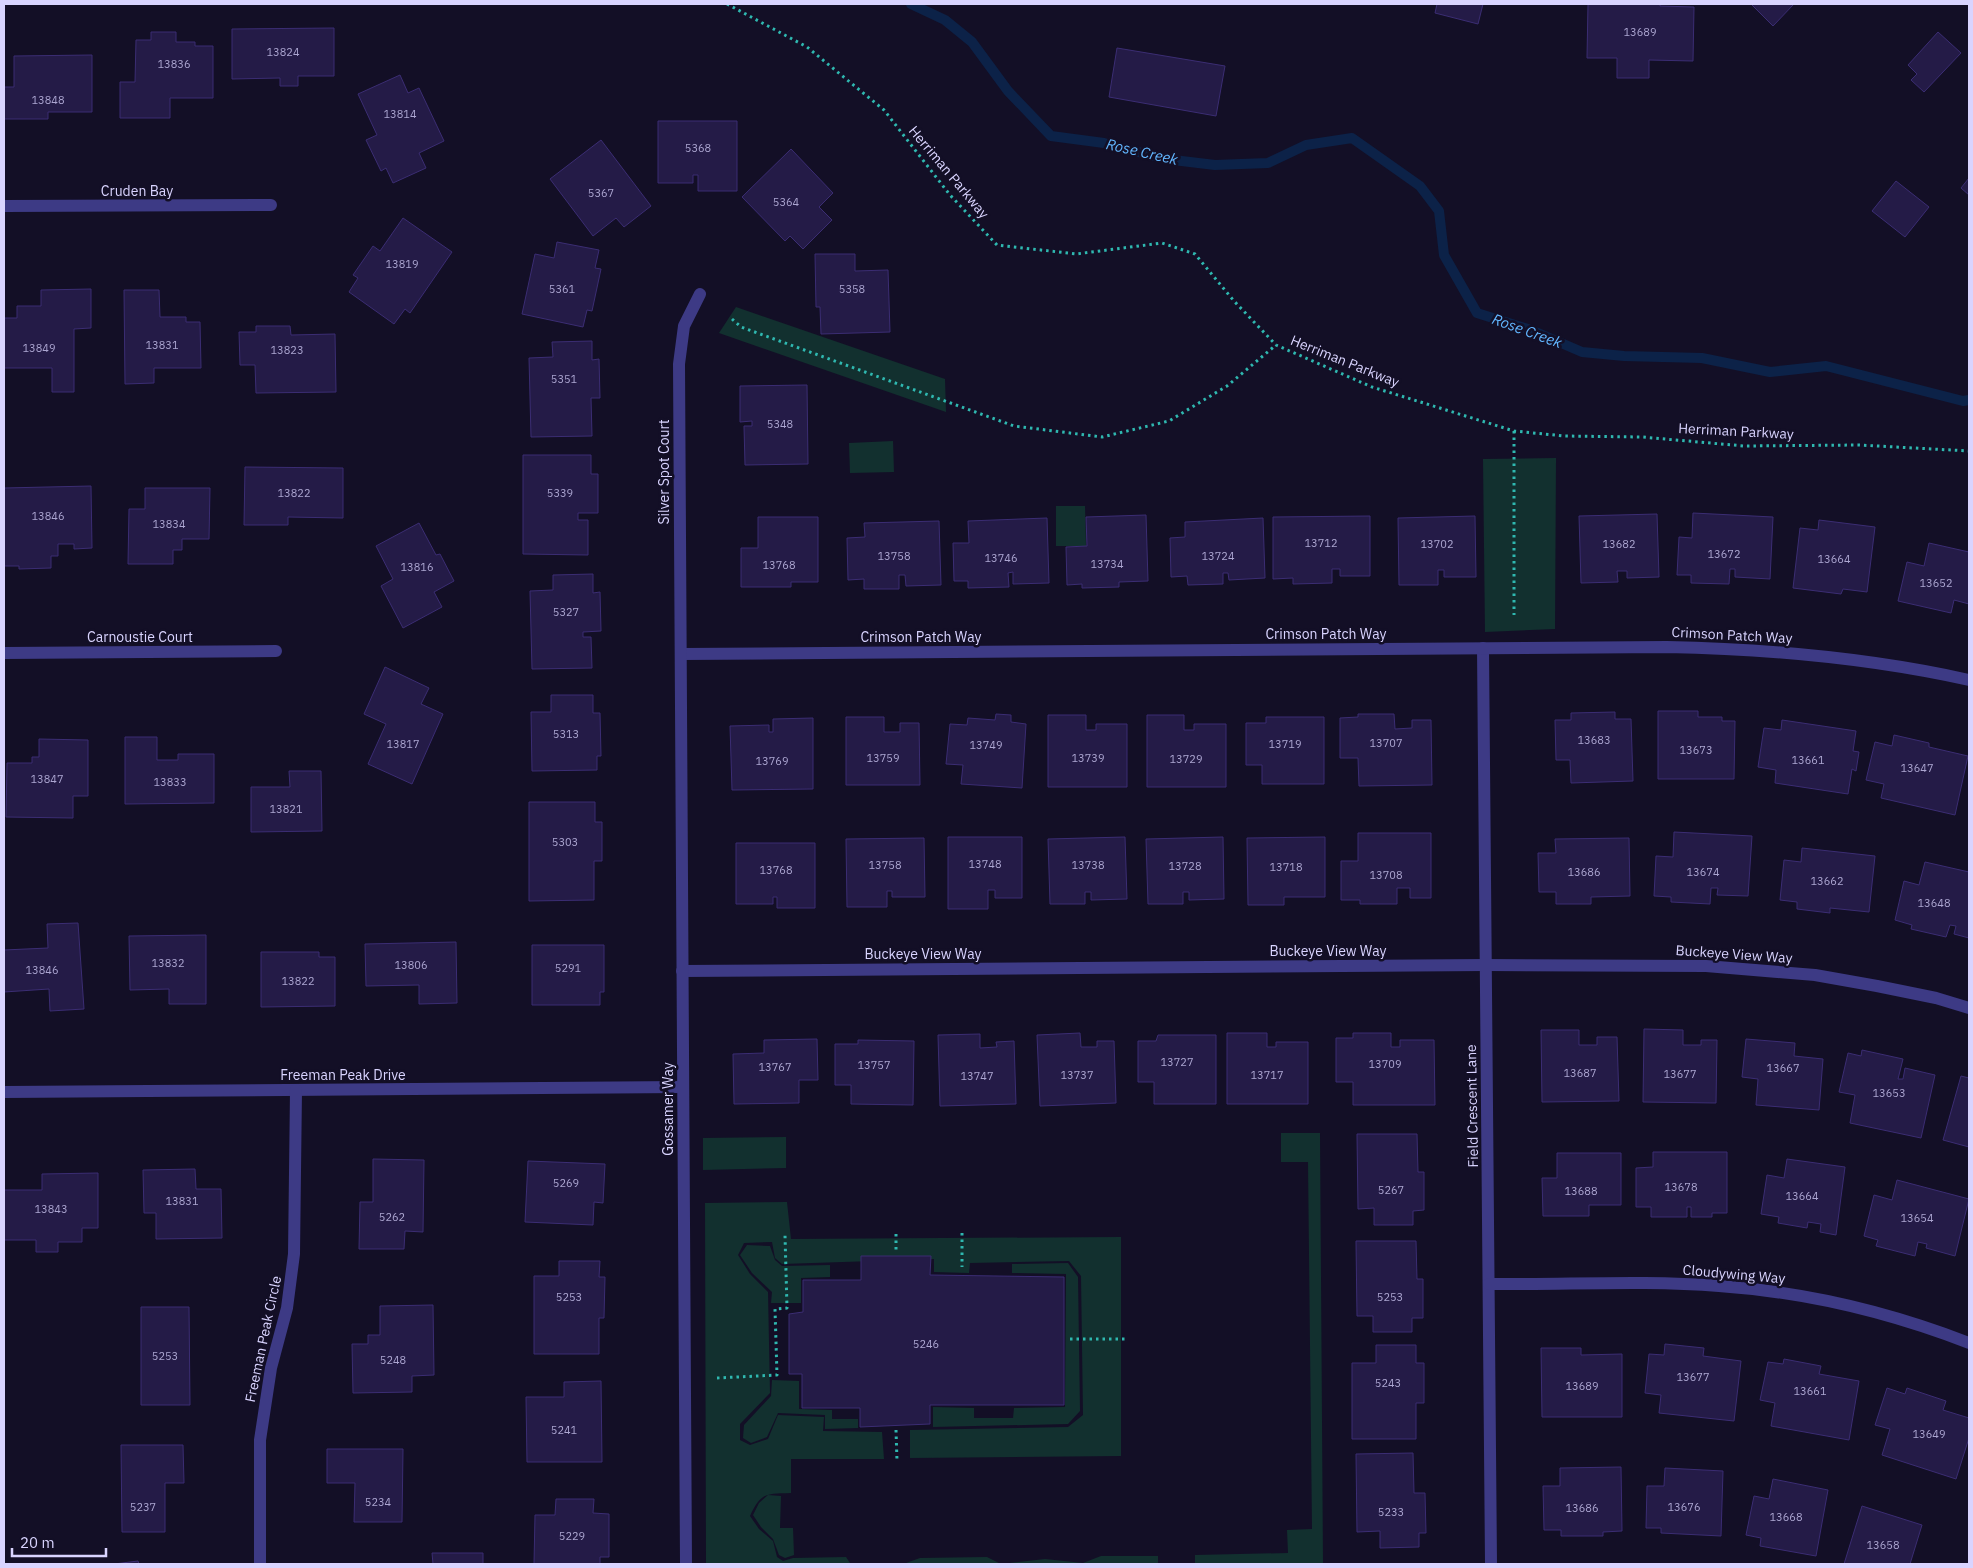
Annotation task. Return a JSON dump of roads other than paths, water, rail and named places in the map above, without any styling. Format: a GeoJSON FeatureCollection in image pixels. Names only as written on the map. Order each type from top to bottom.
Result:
{"type":"FeatureCollection","features":[{"type":"Feature","properties":{"kind":"street","name":"Cruden Bay"},"geometry":{"type":"LineString","coordinates":[[4,206],[271,205]]}},
{"type":"Feature","properties":{"kind":"street","name":"Silver Spot Court"},"geometry":{"type":"LineString","coordinates":[[681,654],[679,364],[684,326],[700,294]]}},
{"type":"Feature","properties":{"kind":"street","name":"Crimson Patch Way"},"geometry":{"type":"LineString","coordinates":[[681,654],[1667,646],[1740,649],[1831,657],[1969,680]]}},
{"type":"Feature","properties":{"kind":"street","name":"Field Crescent Lane"},"geometry":{"type":"LineString","coordinates":[[1483,648],[1491,1564]]}},
{"type":"Feature","properties":{"kind":"street","name":"Carnoustie Court"},"geometry":{"type":"LineString","coordinates":[[4,653],[276,651]]}},
{"type":"Feature","properties":{"kind":"street","name":"Gossamer Way"},"geometry":{"type":"LineString","coordinates":[[681,654],[686,1564]]}},
{"type":"Feature","properties":{"kind":"street","name":"Buckeye View Way"},"geometry":{"type":"LineString","coordinates":[[682,971],[1661,964],[1760,969],[1815,976],[1936,998],[1969,1008]]}},
{"type":"Feature","properties":{"kind":"street","name":"Freeman Peak Drive"},"geometry":{"type":"LineString","coordinates":[[4,1092],[683,1087]]}},
{"type":"Feature","properties":{"kind":"street","name":"Freeman Peak Circle"},"geometry":{"type":"LineString","coordinates":[[260,1564],[260,1440],[271,1368],[287,1308],[294,1254],[296,1090]]}},
{"type":"Feature","properties":{"kind":"street","name":"Cloudywing Way"},"geometry":{"type":"LineString","coordinates":[[1489,1284],[1678,1284],[1761,1290],[1852,1306],[1898,1318],[1969,1342]]}},
{"type":"Feature","properties":{"kind":"waterway","name":"Rose Creek"},"geometry":{"type":"LineString","coordinates":[[911,4],[945,20],[972,42],[1008,91],[1051,136],[1104,143],[1165,159],[1215,165],[1268,163],[1306,145],[1352,138],[1420,186],[1439,211],[1444,255],[1477,313],[1531,330],[1582,352],[1624,356],[1702,358],[1770,372],[1826,366],[1963,401],[1969,400]]}}]}
